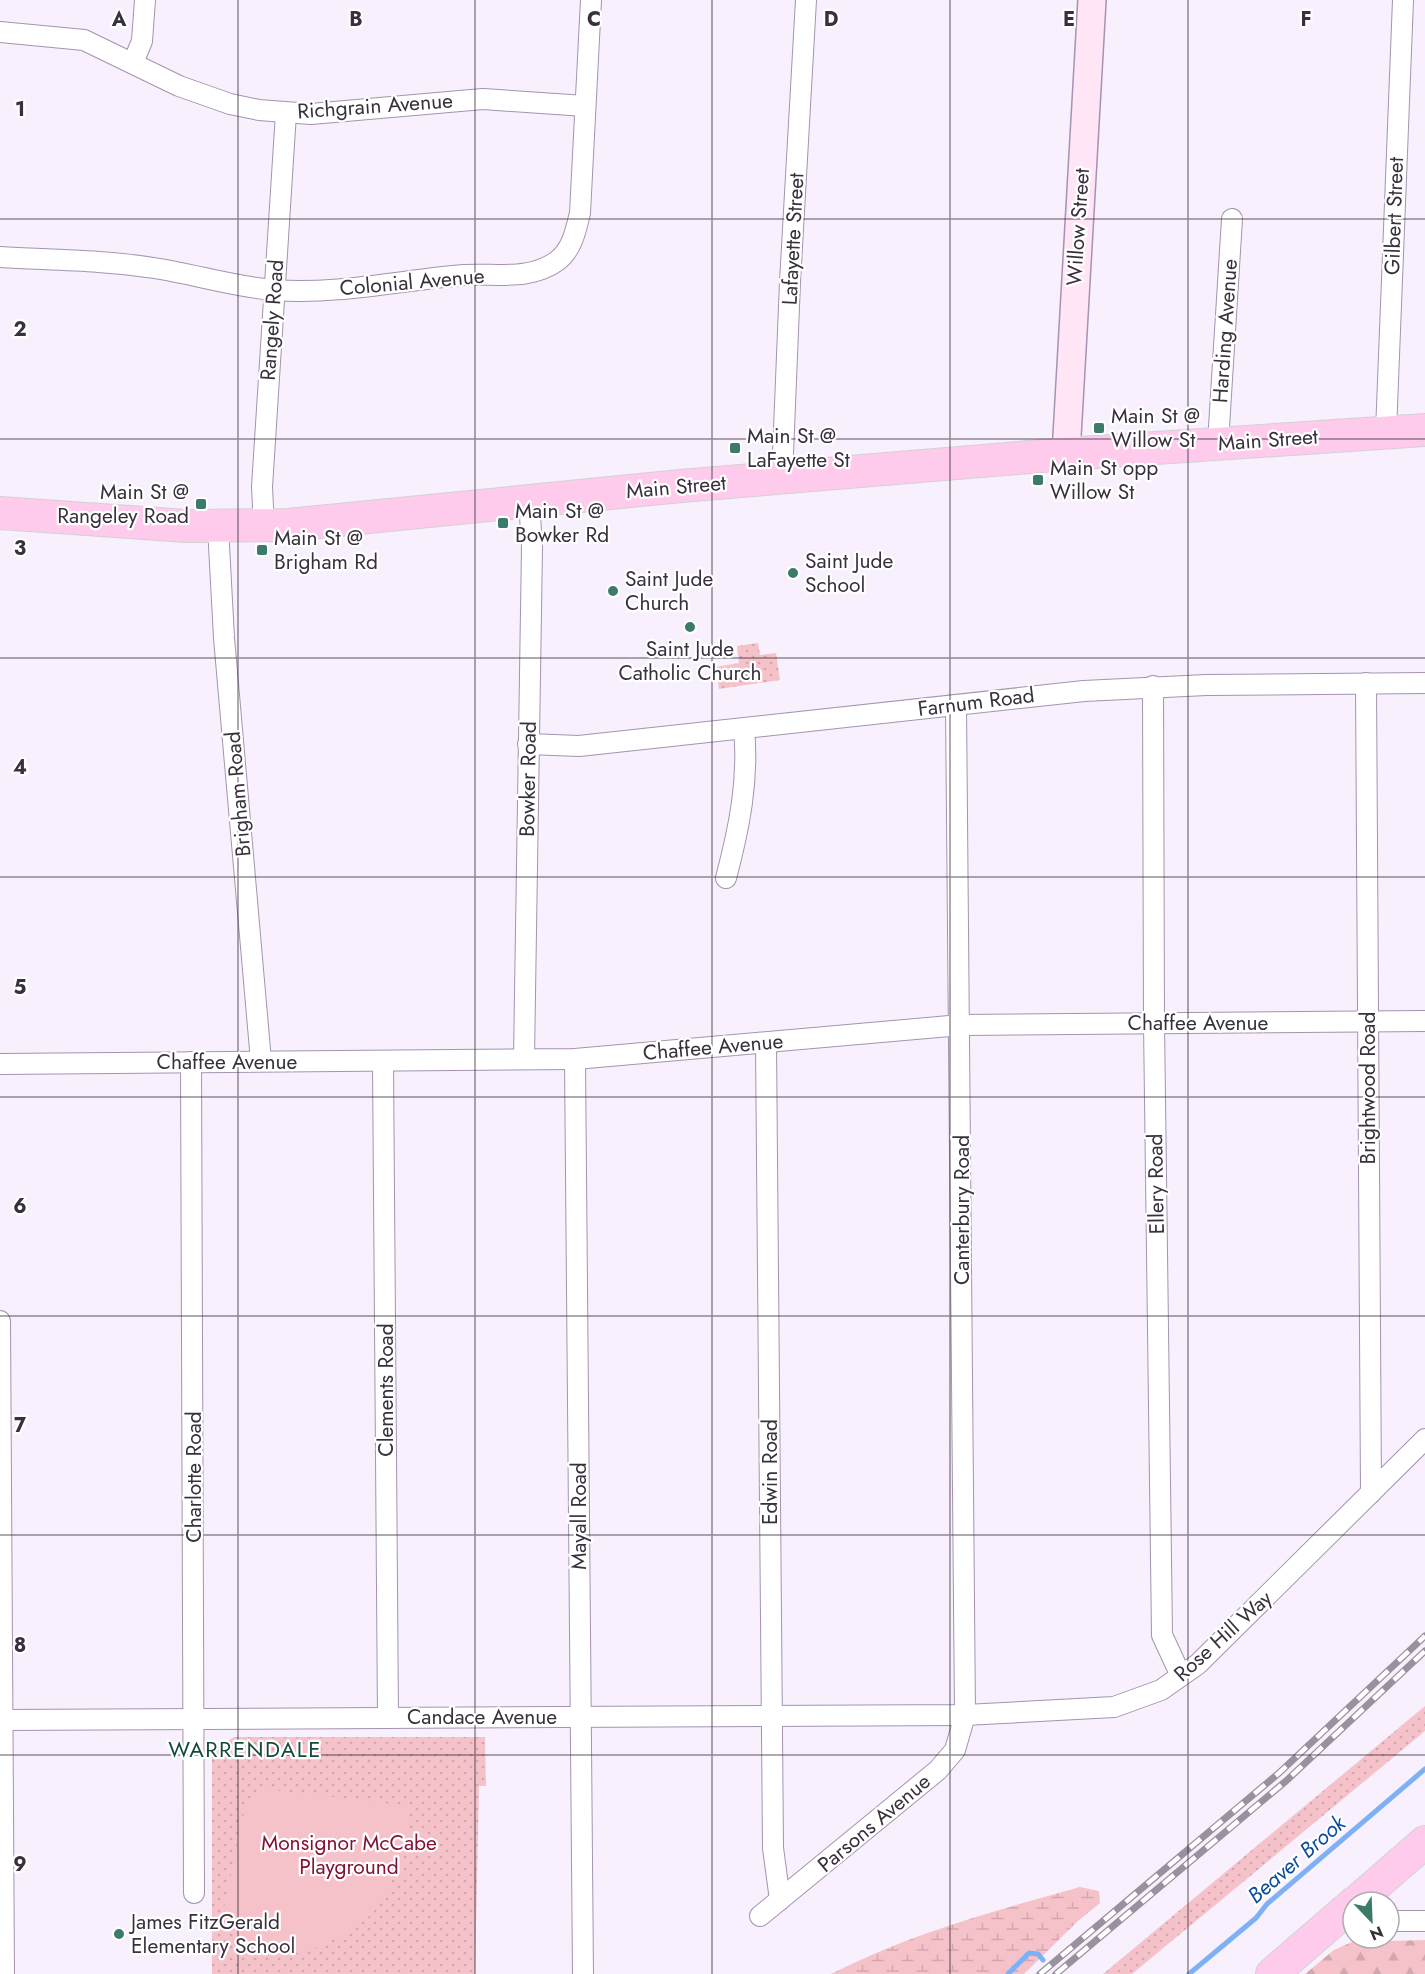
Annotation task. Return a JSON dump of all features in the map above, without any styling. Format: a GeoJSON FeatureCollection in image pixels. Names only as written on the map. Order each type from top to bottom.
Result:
{"type":"FeatureCollection","features":[{"type":"Feature","properties":{"kind":"main road","name":"Main Street"},"geometry":{"type":"LineString","coordinates":[[0,513],[218,527],[264,526],[529,500],[1066,454],[1425,430]]}},
{"type":"Feature","properties":{"kind":"main road"},"geometry":{"type":"LineString","coordinates":[[1371,1890],[1425,1842]]}},
{"type":"Feature","properties":{"kind":"main road"},"geometry":{"type":"LineString","coordinates":[[1272,1974],[1341,1916]]}},
{"type":"Feature","properties":{"kind":"street"},"geometry":{"type":"LineString","coordinates":[[133,63],[142,41],[145,0]]}},
{"type":"Feature","properties":{"kind":"street","name":"Colonial Avenue"},"geometry":{"type":"LineString","coordinates":[[0,256],[152,267],[274,290],[330,289],[469,274],[519,274],[540,269],[558,261],[573,242],[580,213],[591,0]]}},
{"type":"Feature","properties":{"kind":"street","name":"Lafayette Street"},"geometry":{"type":"LineString","coordinates":[[782,478],[790,282],[806,0]]}},
{"type":"Feature","properties":{"kind":"street","name":"Willow Street"},"geometry":{"type":"LineString","coordinates":[[1066,454],[1092,0]]}},
{"type":"Feature","properties":{"kind":"street","name":"Gilbert Street"},"geometry":{"type":"LineString","coordinates":[[1386,432],[1403,0]]}},
{"type":"Feature","properties":{"kind":"street","name":"Richgrain Avenue"},"geometry":{"type":"LineString","coordinates":[[0,32],[84,40],[204,96],[249,108],[286,113],[334,113],[483,99],[585,106]]}},
{"type":"Feature","properties":{"kind":"street","name":"Rangely Road"},"geometry":{"type":"LineString","coordinates":[[264,526],[262,487],[286,113]]}},
{"type":"Feature","properties":{"kind":"street","name":"Harding Avenue"},"geometry":{"type":"LineString","coordinates":[[1218,443],[1232,219]]}},
{"type":"Feature","properties":{"kind":"street","name":"Bowker Road"},"geometry":{"type":"LineString","coordinates":[[524,1058],[532,547],[529,500]]}},
{"type":"Feature","properties":{"kind":"street","name":"Brigham Road"},"geometry":{"type":"LineString","coordinates":[[218,527],[225,649],[261,1061]]}},
{"type":"Feature","properties":{"kind":"street","name":"Brightwood Road"},"geometry":{"type":"LineString","coordinates":[[1366,683],[1371,1493]]}},
{"type":"Feature","properties":{"kind":"street","name":"Farnum Road"},"geometry":{"type":"LineString","coordinates":[[528,744],[579,746],[1025,696],[1153,686],[1425,683]]}},
{"type":"Feature","properties":{"kind":"street","name":"Ellery Road"},"geometry":{"type":"LineString","coordinates":[[1153,686],[1154,1023],[1162,1635],[1181,1676]]}},
{"type":"Feature","properties":{"kind":"street","name":"Canterbury Road"},"geometry":{"type":"LineString","coordinates":[[956,705],[961,1025],[965,1715]]}},
{"type":"Feature","properties":{"kind":"street"},"geometry":{"type":"LineString","coordinates":[[726,878],[741,822],[745,763],[744,729]]}},
{"type":"Feature","properties":{"kind":"street","name":"Chaffee Avenue"},"geometry":{"type":"LineString","coordinates":[[0,1064],[575,1059],[961,1025],[1425,1021]]}},
{"type":"Feature","properties":{"kind":"street","name":"Edwin Road"},"geometry":{"type":"LineString","coordinates":[[766,1043],[773,1848],[780,1900]]}},
{"type":"Feature","properties":{"kind":"street","name":"Mayall Road"},"geometry":{"type":"LineString","coordinates":[[575,1059],[583,1974]]}},
{"type":"Feature","properties":{"kind":"street","name":"Charlotte Road"},"geometry":{"type":"LineString","coordinates":[[191,1062],[194,1893]]}},
{"type":"Feature","properties":{"kind":"street","name":"Clements Road"},"geometry":{"type":"LineString","coordinates":[[384,1062],[388,1718]]}},
{"type":"Feature","properties":{"kind":"street"},"geometry":{"type":"LineString","coordinates":[[0,1322],[4,1974]]}},
{"type":"Feature","properties":{"kind":"street","name":"Rose Hill Way"},"geometry":{"type":"LineString","coordinates":[[965,1715],[1114,1707],[1161,1690],[1217,1646],[1425,1439]]}},
{"type":"Feature","properties":{"kind":"street","name":"Candace Avenue"},"geometry":{"type":"LineString","coordinates":[[1,1720],[965,1715]]}},
{"type":"Feature","properties":{"kind":"street","name":"Parsons Avenue"},"geometry":{"type":"LineString","coordinates":[[760,1917],[938,1770],[955,1750],[965,1715]]}},
{"type":"Feature","properties":{"kind":"street"},"geometry":{"type":"LineString","coordinates":[[1401,1921],[1425,1921]]}},
{"type":"Feature","properties":{"kind":"green space"},"geometry":{"type":"Polygon","coordinates":[[[758,643],[760,655],[776,653],[780,680],[719,689],[716,667],[739,663],[737,646],[758,643]]]}},
{"type":"Feature","properties":{"kind":"green space"},"geometry":{"type":"Polygon","coordinates":[[[1425,1706],[1425,1731],[1132,1974],[1103,1974],[1425,1706]]]}},
{"type":"Feature","properties":{"kind":"green space","name":"Monsignor McCabe Playground"},"geometry":{"type":"Polygon","coordinates":[[[234,1737],[485,1737],[486,1786],[479,1786],[475,1974],[212,1974],[212,1751],[234,1737]]]}},
{"type":"Feature","properties":{"kind":"green space"},"geometry":{"type":"Polygon","coordinates":[[[264,1789],[409,1806],[408,1848],[373,1913],[347,1934],[304,1952],[266,1954],[220,1927],[245,1808],[264,1789]]]}},
{"type":"Feature","properties":{"kind":"green space"},"geometry":{"type":"Polygon","coordinates":[[[1080,1887],[1099,1891],[1100,1903],[1078,1921],[1024,1974],[831,1974],[861,1959],[922,1935],[1080,1887]]]}},
{"type":"Feature","properties":{"kind":"green space"},"geometry":{"type":"Polygon","coordinates":[[[1425,1940],[1425,1974],[1305,1974],[1341,1947],[1341,1950],[1401,1950],[1401,1941],[1425,1940]]]}},
{"type":"Feature","properties":{"kind":"waterway","name":"Beaver Brook"},"geometry":{"type":"LineString","coordinates":[[1189,1974],[1425,1769]]}},
{"type":"Feature","properties":{"kind":"waterway","name":"Beaver Brook"},"geometry":{"type":"LineString","coordinates":[[1008,1974],[1029,1953],[1038,1954],[1043,1960]]}},
{"type":"Feature","properties":{"kind":"railway"},"geometry":{"type":"LineString","coordinates":[[1040,1974],[1279,1773],[1425,1636]]}},
{"type":"Feature","properties":{"kind":"railway"},"geometry":{"type":"LineString","coordinates":[[1056,1974],[1286,1781],[1425,1651]]}},
{"type":"Feature","properties":{"kind":"place","name":"Main St @ Willow St"},"geometry":{"type":"Point","coordinates":[1099,428]}},
{"type":"Feature","properties":{"kind":"place","name":"Main St @ LaFayette St"},"geometry":{"type":"Point","coordinates":[735,448]}},
{"type":"Feature","properties":{"kind":"place","name":"Main St opp Willow St"},"geometry":{"type":"Point","coordinates":[1038,480]}},
{"type":"Feature","properties":{"kind":"place","name":"Main St @ Rangeley Road"},"geometry":{"type":"Point","coordinates":[201,504]}},
{"type":"Feature","properties":{"kind":"place","name":"Main St @ Bowker Rd"},"geometry":{"type":"Point","coordinates":[503,523]}},
{"type":"Feature","properties":{"kind":"place","name":"Main St @ Brigham Rd"},"geometry":{"type":"Point","coordinates":[262,550]}},
{"type":"Feature","properties":{"kind":"place","name":"Saint Jude School"},"geometry":{"type":"Point","coordinates":[793,573]}},
{"type":"Feature","properties":{"kind":"place","name":"Saint Jude Church"},"geometry":{"type":"Point","coordinates":[613,591]}},
{"type":"Feature","properties":{"kind":"place","name":"Saint Jude Catholic Church"},"geometry":{"type":"Point","coordinates":[690,627]}},
{"type":"Feature","properties":{"kind":"place","name":"James FitzGerald Elementary School"},"geometry":{"type":"Point","coordinates":[119,1934]}},
{"type":"Feature","properties":{"kind":"district","name":"WARRENDALE"},"geometry":{"type":"Point","coordinates":[245,1749]}}]}
